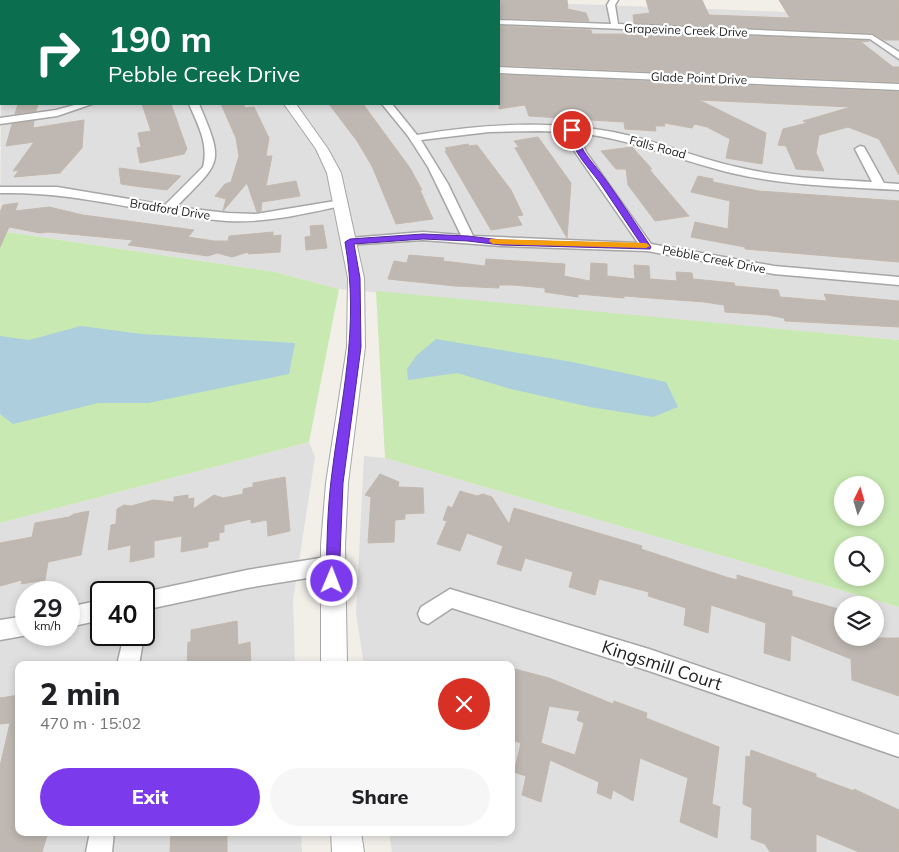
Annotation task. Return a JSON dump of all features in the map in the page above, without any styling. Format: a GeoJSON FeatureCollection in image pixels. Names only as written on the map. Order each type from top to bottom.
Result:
{"type":"FeatureCollection","features":[{"type":"Feature","properties":{"kind":"street"},"geometry":{"type":"LineString","coordinates":[[610,2],[615,27]]}},
{"type":"Feature","properties":{"kind":"street","name":"Grapevine Creek Drive"},"geometry":{"type":"LineString","coordinates":[[500,22],[872,37],[899,56]]}},
{"type":"Feature","properties":{"kind":"street","name":"Glade Point Drive"},"geometry":{"type":"LineString","coordinates":[[500,70],[899,87]]}},
{"type":"Feature","properties":{"kind":"street"},"geometry":{"type":"LineString","coordinates":[[0,120],[57,113],[85,105]]}},
{"type":"Feature","properties":{"kind":"street"},"geometry":{"type":"LineString","coordinates":[[168,208],[208,168],[211,160],[212,150],[194,105]]}},
{"type":"Feature","properties":{"kind":"street"},"geometry":{"type":"LineString","coordinates":[[291,105],[322,148],[334,173],[350,242],[356,278],[356,347],[337,483],[332,565],[334,661]]}},
{"type":"Feature","properties":{"kind":"street"},"geometry":{"type":"LineString","coordinates":[[388,105],[415,138],[443,184],[468,238]]}},
{"type":"Feature","properties":{"kind":"street","name":"Falls Road"},"geometry":{"type":"LineString","coordinates":[[415,138],[474,128],[505,127],[572,130],[614,135],[753,174],[899,187]]}},
{"type":"Feature","properties":{"kind":"street"},"geometry":{"type":"LineString","coordinates":[[572,130],[574,141],[579,150],[604,183],[647,247]]}},
{"type":"Feature","properties":{"kind":"street"},"geometry":{"type":"LineString","coordinates":[[860,149],[880,186]]}},
{"type":"Feature","properties":{"kind":"street","name":"Bradford Drive"},"geometry":{"type":"LineString","coordinates":[[0,190],[52,190],[228,217],[248,218],[292,213],[341,203]]}},
{"type":"Feature","properties":{"kind":"street","name":"Pebble Creek Drive"},"geometry":{"type":"LineString","coordinates":[[350,242],[423,236],[501,242],[647,247],[774,270],[899,281]]}},
{"type":"Feature","properties":{"kind":"street"},"geometry":{"type":"LineString","coordinates":[[155,599],[247,579],[332,565]]}},
{"type":"Feature","properties":{"kind":"street","name":"Kingsmill Court"},"geometry":{"type":"LineString","coordinates":[[428,614],[450,598],[649,660],[899,746]]}},
{"type":"Feature","properties":{"kind":"street"},"geometry":{"type":"LineString","coordinates":[[0,630],[15,628]]}},
{"type":"Feature","properties":{"kind":"street"},"geometry":{"type":"LineString","coordinates":[[129,661],[132,646]]}},
{"type":"Feature","properties":{"kind":"street"},"geometry":{"type":"LineString","coordinates":[[99,852],[101,836]]}},
{"type":"Feature","properties":{"kind":"street"},"geometry":{"type":"LineString","coordinates":[[346,836],[348,852]]}},
{"type":"Feature","properties":{"kind":"shaded area"},"geometry":{"type":"Polygon","coordinates":[[[899,0],[899,340],[339,289],[275,272],[0,231],[1,105],[500,105],[500,1],[894,16],[899,0]]]}},
{"type":"Feature","properties":{"kind":"shaded area"},"geometry":{"type":"Polygon","coordinates":[[[309,442],[315,457],[293,600],[295,661],[15,661],[15,836],[301,836],[302,852],[0,852],[0,523],[309,442]]]}},
{"type":"Feature","properties":{"kind":"shaded area"},"geometry":{"type":"Polygon","coordinates":[[[364,456],[385,458],[861,596],[834,596],[834,646],[884,646],[884,603],[899,607],[899,852],[392,852],[389,836],[515,836],[515,661],[363,661],[356,613],[364,456]]]}},
{"type":"Feature","properties":{"kind":"green space"},"geometry":{"type":"Polygon","coordinates":[[[0,231],[275,272],[339,289],[309,442],[0,523],[0,231]]]}},
{"type":"Feature","properties":{"kind":"green space"},"geometry":{"type":"Polygon","coordinates":[[[376,291],[899,340],[899,607],[884,603],[884,596],[861,596],[385,458],[376,291]]]}},
{"type":"Feature","properties":{"kind":"water"},"geometry":{"type":"Polygon","coordinates":[[[81,326],[142,334],[295,343],[289,374],[148,403],[98,403],[13,424],[0,414],[0,336],[29,340],[81,326]]]}},
{"type":"Feature","properties":{"kind":"water"},"geometry":{"type":"Polygon","coordinates":[[[436,339],[572,362],[666,382],[678,407],[653,417],[590,407],[511,389],[457,373],[408,380],[407,369],[416,356],[436,339]]]}},
{"type":"Feature","properties":{"kind":"building"},"geometry":{"type":"Polygon","coordinates":[[[500,0],[567,0],[568,9],[586,13],[589,21],[500,18],[500,0]]]}},
{"type":"Feature","properties":{"kind":"building"},"geometry":{"type":"Polygon","coordinates":[[[646,0],[702,0],[709,15],[790,18],[779,0],[899,0],[899,40],[884,40],[872,33],[634,23],[633,15],[650,13],[646,0]]]}},
{"type":"Feature","properties":{"kind":"building"},"geometry":{"type":"Polygon","coordinates":[[[500,26],[591,30],[592,34],[637,34],[636,31],[869,41],[861,42],[893,67],[899,67],[899,82],[500,65],[500,26]]]}},
{"type":"Feature","properties":{"kind":"building"},"geometry":{"type":"Polygon","coordinates":[[[500,75],[899,92],[899,175],[879,139],[848,127],[819,135],[816,153],[824,171],[796,169],[786,146],[778,145],[783,129],[807,123],[803,121],[851,107],[699,100],[766,133],[762,164],[726,158],[730,139],[707,127],[694,124],[692,128],[664,123],[665,126],[655,126],[656,131],[625,129],[624,122],[529,116],[525,105],[499,109],[500,75]]]}},
{"type":"Feature","properties":{"kind":"building"},"geometry":{"type":"Polygon","coordinates":[[[18,105],[38,105],[36,111],[15,114],[18,105]]]}},
{"type":"Feature","properties":{"kind":"building"},"geometry":{"type":"Polygon","coordinates":[[[142,105],[171,105],[187,149],[184,154],[140,163],[137,148],[141,147],[138,133],[151,131],[142,105]]]}},
{"type":"Feature","properties":{"kind":"building"},"geometry":{"type":"Polygon","coordinates":[[[221,105],[244,105],[245,108],[254,107],[269,138],[266,156],[272,156],[266,186],[296,181],[300,196],[262,202],[261,211],[257,212],[247,183],[223,211],[226,199],[215,196],[225,184],[231,182],[239,156],[236,138],[221,105]]]}},
{"type":"Feature","properties":{"kind":"building"},"geometry":{"type":"Polygon","coordinates":[[[330,105],[364,105],[410,168],[422,190],[420,190],[433,219],[396,224],[372,166],[357,141],[330,105]]]}},
{"type":"Feature","properties":{"kind":"building"},"geometry":{"type":"Polygon","coordinates":[[[84,120],[82,148],[60,173],[14,177],[19,170],[13,171],[34,142],[6,146],[12,124],[34,121],[33,128],[84,120]]]}},
{"type":"Feature","properties":{"kind":"building"},"geometry":{"type":"Polygon","coordinates":[[[538,137],[571,183],[567,238],[515,148],[519,147],[514,141],[538,137]]]}},
{"type":"Feature","properties":{"kind":"building"},"geometry":{"type":"Polygon","coordinates":[[[468,144],[469,146],[477,145],[511,190],[523,215],[517,216],[522,225],[491,230],[445,151],[447,150],[445,148],[468,144]]]}},
{"type":"Feature","properties":{"kind":"building"},"geometry":{"type":"Polygon","coordinates":[[[632,147],[689,216],[655,221],[628,185],[626,169],[616,169],[601,151],[632,147]]]}},
{"type":"Feature","properties":{"kind":"building"},"geometry":{"type":"Polygon","coordinates":[[[119,168],[181,176],[167,190],[134,186],[121,184],[119,168]]]}},
{"type":"Feature","properties":{"kind":"building"},"geometry":{"type":"Polygon","coordinates":[[[698,176],[713,179],[713,182],[759,191],[899,201],[899,262],[745,249],[745,247],[691,237],[695,222],[728,229],[730,201],[691,192],[698,176]]]}},
{"type":"Feature","properties":{"kind":"building"},"geometry":{"type":"Polygon","coordinates":[[[18,203],[15,211],[49,207],[83,215],[194,230],[188,237],[214,241],[228,241],[229,236],[273,232],[273,236],[281,235],[280,252],[248,254],[248,252],[232,257],[217,253],[208,256],[128,245],[133,240],[48,232],[40,233],[9,227],[0,247],[0,212],[3,205],[18,203]]]}},
{"type":"Feature","properties":{"kind":"building"},"geometry":{"type":"Polygon","coordinates":[[[323,225],[327,248],[306,250],[305,237],[311,236],[310,226],[323,225]]]}},
{"type":"Feature","properties":{"kind":"building"},"geometry":{"type":"Polygon","coordinates":[[[409,255],[444,258],[443,261],[485,266],[486,259],[565,264],[564,276],[590,281],[591,263],[607,264],[607,276],[635,279],[634,265],[649,266],[650,279],[677,281],[676,272],[692,273],[693,279],[734,283],[735,286],[778,290],[780,297],[827,301],[824,294],[899,301],[899,327],[785,321],[784,318],[768,315],[725,312],[724,305],[704,302],[578,294],[578,297],[545,292],[545,288],[513,285],[499,285],[499,288],[455,286],[388,279],[394,261],[407,263],[409,255]]]}},
{"type":"Feature","properties":{"kind":"building"},"geometry":{"type":"Polygon","coordinates":[[[380,474],[399,482],[398,487],[423,488],[424,513],[405,514],[405,519],[395,520],[394,542],[368,543],[371,497],[365,495],[380,474]]]}},
{"type":"Feature","properties":{"kind":"building"},"geometry":{"type":"Polygon","coordinates":[[[285,477],[290,531],[268,536],[267,520],[251,523],[251,519],[224,525],[224,532],[219,533],[219,540],[208,542],[208,547],[181,552],[182,536],[154,541],[154,557],[130,562],[131,545],[108,550],[111,525],[116,524],[117,509],[124,505],[131,506],[153,500],[174,502],[174,497],[188,495],[188,499],[194,498],[193,509],[214,495],[223,498],[243,494],[243,489],[253,487],[253,483],[285,477]]]}},
{"type":"Feature","properties":{"kind":"building"},"geometry":{"type":"Polygon","coordinates":[[[460,491],[477,496],[483,494],[492,497],[509,524],[514,508],[642,546],[641,549],[726,577],[737,580],[737,575],[792,591],[792,596],[834,608],[834,646],[884,646],[884,638],[899,638],[899,696],[852,680],[851,659],[791,635],[790,661],[764,653],[766,623],[711,605],[708,633],[684,625],[686,608],[648,596],[649,592],[599,579],[595,595],[569,587],[573,572],[525,558],[521,571],[497,564],[503,546],[467,533],[460,551],[437,544],[447,521],[443,520],[448,506],[452,508],[460,491]]]}},
{"type":"Feature","properties":{"kind":"building"},"geometry":{"type":"Polygon","coordinates":[[[89,511],[81,555],[48,562],[45,580],[22,580],[0,586],[0,543],[32,537],[35,523],[69,517],[89,511]]]}},
{"type":"Feature","properties":{"kind":"building"},"geometry":{"type":"Polygon","coordinates":[[[237,621],[238,645],[250,642],[251,661],[187,661],[188,642],[191,642],[191,630],[237,621]]]}},
{"type":"Feature","properties":{"kind":"building"},"geometry":{"type":"Polygon","coordinates":[[[515,669],[549,678],[613,704],[614,701],[647,713],[646,718],[719,747],[712,804],[720,807],[717,838],[680,822],[688,778],[640,758],[633,801],[613,790],[611,799],[597,793],[599,782],[550,760],[541,802],[522,795],[526,776],[515,772],[521,743],[515,741],[515,669]],[[549,706],[541,743],[575,755],[584,723],[577,720],[580,711],[549,706]]]}},
{"type":"Feature","properties":{"kind":"building"},"geometry":{"type":"Polygon","coordinates":[[[15,696],[15,836],[47,836],[42,852],[0,852],[0,766],[10,723],[0,724],[0,698],[15,696]]]}},
{"type":"Feature","properties":{"kind":"building"},"geometry":{"type":"Polygon","coordinates":[[[751,750],[816,774],[816,777],[854,791],[854,789],[899,810],[899,852],[859,852],[816,834],[816,852],[770,852],[765,844],[751,839],[752,808],[743,804],[746,756],[750,757],[751,750]]]}},
{"type":"Feature","properties":{"kind":"building"},"geometry":{"type":"Polygon","coordinates":[[[171,836],[227,836],[227,852],[170,852],[171,836]]]}},
{"type":"Feature","properties":{"kind":"slow traffic"},"geometry":{"type":"LineString","coordinates":[[493,241],[580,246],[646,246]]}},
{"type":"Feature","properties":{"kind":"route"},"geometry":{"type":"LineString","coordinates":[[332,581],[337,483],[356,347],[356,278],[350,242],[423,236],[580,246],[647,247],[604,183],[579,150],[574,141],[572,130]]}}]}
